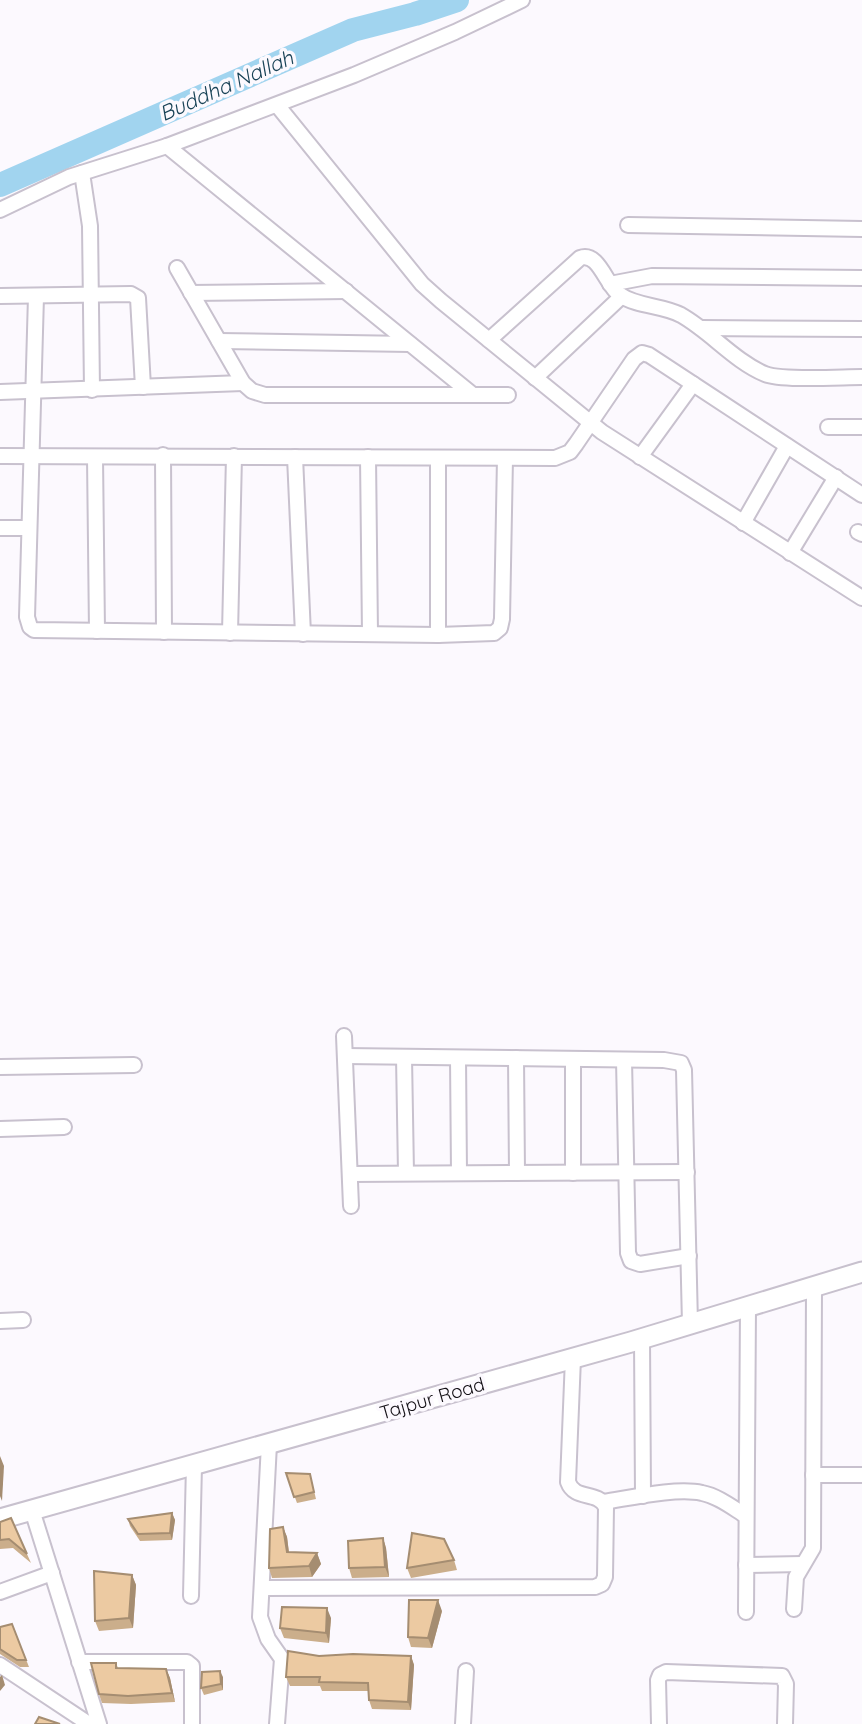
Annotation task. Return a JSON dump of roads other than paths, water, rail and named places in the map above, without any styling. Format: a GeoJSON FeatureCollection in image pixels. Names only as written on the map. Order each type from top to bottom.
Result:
{"type":"FeatureCollection","features":[{"type":"Feature","properties":{"kind":"main road","name":"Tajpur Road"},"geometry":{"type":"LineString","coordinates":[[0,1519],[642,1339],[862,1272]]}},
{"type":"Feature","properties":{"kind":"street"},"geometry":{"type":"LineString","coordinates":[[0,210],[82,173],[167,146],[276,105],[455,32],[522,0]]}},
{"type":"Feature","properties":{"kind":"street"},"geometry":{"type":"LineString","coordinates":[[276,105],[422,284],[592,424],[862,598]]}},
{"type":"Feature","properties":{"kind":"street"},"geometry":{"type":"LineString","coordinates":[[167,146],[473,395]]}},
{"type":"Feature","properties":{"kind":"street"},"geometry":{"type":"LineString","coordinates":[[82,173],[90,226],[92,390]]}},
{"type":"Feature","properties":{"kind":"street"},"geometry":{"type":"LineString","coordinates":[[628,225],[862,229]]}},
{"type":"Feature","properties":{"kind":"street"},"geometry":{"type":"LineString","coordinates":[[489,340],[585,256],[593,258],[610,284],[622,296],[680,314],[767,375],[862,377]]}},
{"type":"Feature","properties":{"kind":"street"},"geometry":{"type":"LineString","coordinates":[[177,268],[243,383],[252,391],[265,395],[508,395]]}},
{"type":"Feature","properties":{"kind":"street"},"geometry":{"type":"LineString","coordinates":[[610,284],[652,276],[862,278]]}},
{"type":"Feature","properties":{"kind":"street"},"geometry":{"type":"LineString","coordinates":[[191,293],[345,292]]}},
{"type":"Feature","properties":{"kind":"street"},"geometry":{"type":"LineString","coordinates":[[0,296],[131,294],[138,298],[143,387]]}},
{"type":"Feature","properties":{"kind":"street"},"geometry":{"type":"LineString","coordinates":[[36,296],[27,617],[30,627],[40,630],[303,634],[494,633],[500,628],[502,619],[505,458]]}},
{"type":"Feature","properties":{"kind":"street"},"geometry":{"type":"LineString","coordinates":[[535,378],[622,296]]}},
{"type":"Feature","properties":{"kind":"street"},"geometry":{"type":"LineString","coordinates":[[701,328],[862,329]]}},
{"type":"Feature","properties":{"kind":"street"},"geometry":{"type":"LineString","coordinates":[[219,341],[410,344]]}},
{"type":"Feature","properties":{"kind":"street"},"geometry":{"type":"LineString","coordinates":[[0,456],[547,459],[570,452],[592,424],[634,359],[642,353],[649,355],[862,495]]}},
{"type":"Feature","properties":{"kind":"street"},"geometry":{"type":"LineString","coordinates":[[0,392],[243,383]]}},
{"type":"Feature","properties":{"kind":"street"},"geometry":{"type":"LineString","coordinates":[[640,457],[693,384]]}},
{"type":"Feature","properties":{"kind":"street"},"geometry":{"type":"LineString","coordinates":[[828,427],[862,427]]}},
{"type":"Feature","properties":{"kind":"street"},"geometry":{"type":"LineString","coordinates":[[743,523],[787,446]]}},
{"type":"Feature","properties":{"kind":"street"},"geometry":{"type":"LineString","coordinates":[[163,455],[164,632]]}},
{"type":"Feature","properties":{"kind":"street"},"geometry":{"type":"LineString","coordinates":[[230,633],[234,456]]}},
{"type":"Feature","properties":{"kind":"street"},"geometry":{"type":"LineString","coordinates":[[95,457],[97,631]]}},
{"type":"Feature","properties":{"kind":"street"},"geometry":{"type":"LineString","coordinates":[[295,457],[303,634]]}},
{"type":"Feature","properties":{"kind":"street"},"geometry":{"type":"LineString","coordinates":[[368,457],[370,634]]}},
{"type":"Feature","properties":{"kind":"street"},"geometry":{"type":"LineString","coordinates":[[438,458],[438,635]]}},
{"type":"Feature","properties":{"kind":"street"},"geometry":{"type":"LineString","coordinates":[[790,553],[836,477]]}},
{"type":"Feature","properties":{"kind":"street"},"geometry":{"type":"LineString","coordinates":[[0,528],[29,528]]}},
{"type":"Feature","properties":{"kind":"street"},"geometry":{"type":"LineString","coordinates":[[344,1036],[351,1206]]}},
{"type":"Feature","properties":{"kind":"street"},"geometry":{"type":"LineString","coordinates":[[345,1056],[624,1059],[681,1063],[684,1070],[690,1324]]}},
{"type":"Feature","properties":{"kind":"street"},"geometry":{"type":"LineString","coordinates":[[404,1057],[406,1173]]}},
{"type":"Feature","properties":{"kind":"street"},"geometry":{"type":"LineString","coordinates":[[458,1058],[459,1173]]}},
{"type":"Feature","properties":{"kind":"street"},"geometry":{"type":"LineString","coordinates":[[516,1058],[517,1173]]}},
{"type":"Feature","properties":{"kind":"street"},"geometry":{"type":"LineString","coordinates":[[573,1059],[573,1173]]}},
{"type":"Feature","properties":{"kind":"street"},"geometry":{"type":"LineString","coordinates":[[624,1059],[631,1261],[640,1264],[689,1256]]}},
{"type":"Feature","properties":{"kind":"street"},"geometry":{"type":"LineString","coordinates":[[0,1067],[134,1065]]}},
{"type":"Feature","properties":{"kind":"street"},"geometry":{"type":"LineString","coordinates":[[0,1129],[64,1127]]}},
{"type":"Feature","properties":{"kind":"street"},"geometry":{"type":"LineString","coordinates":[[350,1174],[687,1172]]}},
{"type":"Feature","properties":{"kind":"street"},"geometry":{"type":"LineString","coordinates":[[794,1609],[796,1577],[813,1548],[814,1287]]}},
{"type":"Feature","properties":{"kind":"street"},"geometry":{"type":"LineString","coordinates":[[746,1612],[748,1307]]}},
{"type":"Feature","properties":{"kind":"street"},"geometry":{"type":"LineString","coordinates":[[0,1321],[23,1320]]}},
{"type":"Feature","properties":{"kind":"street"},"geometry":{"type":"LineString","coordinates":[[642,1339],[643,1496]]}},
{"type":"Feature","properties":{"kind":"street"},"geometry":{"type":"LineString","coordinates":[[262,1588],[596,1587],[602,1584],[605,1577],[606,1507],[598,1497],[577,1494],[568,1482],[573,1358]]}},
{"type":"Feature","properties":{"kind":"street"},"geometry":{"type":"LineString","coordinates":[[269,1444],[262,1626],[282,1659],[277,1724]]}},
{"type":"Feature","properties":{"kind":"street"},"geometry":{"type":"LineString","coordinates":[[191,1596],[194,1465]]}},
{"type":"Feature","properties":{"kind":"street"},"geometry":{"type":"LineString","coordinates":[[813,1475],[862,1475]]}},
{"type":"Feature","properties":{"kind":"street"},"geometry":{"type":"LineString","coordinates":[[604,1502],[701,1492],[746,1516]]}},
{"type":"Feature","properties":{"kind":"street"},"geometry":{"type":"LineString","coordinates":[[32,1510],[99,1724]]}},
{"type":"Feature","properties":{"kind":"street"},"geometry":{"type":"LineString","coordinates":[[746,1565],[802,1564]]}},
{"type":"Feature","properties":{"kind":"street"},"geometry":{"type":"LineString","coordinates":[[0,1592],[52,1573]]}},
{"type":"Feature","properties":{"kind":"street"},"geometry":{"type":"LineString","coordinates":[[79,1662],[187,1662],[192,1666],[194,1675],[192,1724]]}},
{"type":"Feature","properties":{"kind":"street"},"geometry":{"type":"LineString","coordinates":[[0,1665],[89,1724]]}},
{"type":"Feature","properties":{"kind":"street"},"geometry":{"type":"LineString","coordinates":[[463,1724],[466,1671]]}},
{"type":"Feature","properties":{"kind":"street"},"geometry":{"type":"LineString","coordinates":[[659,1724],[658,1680],[660,1675],[666,1672],[782,1676],[786,1684],[785,1724]]}},
{"type":"Feature","properties":{"kind":"waterway","name":"Buddha Nallah"},"geometry":{"type":"LineString","coordinates":[[0,185],[353,30],[457,0]]}}]}
